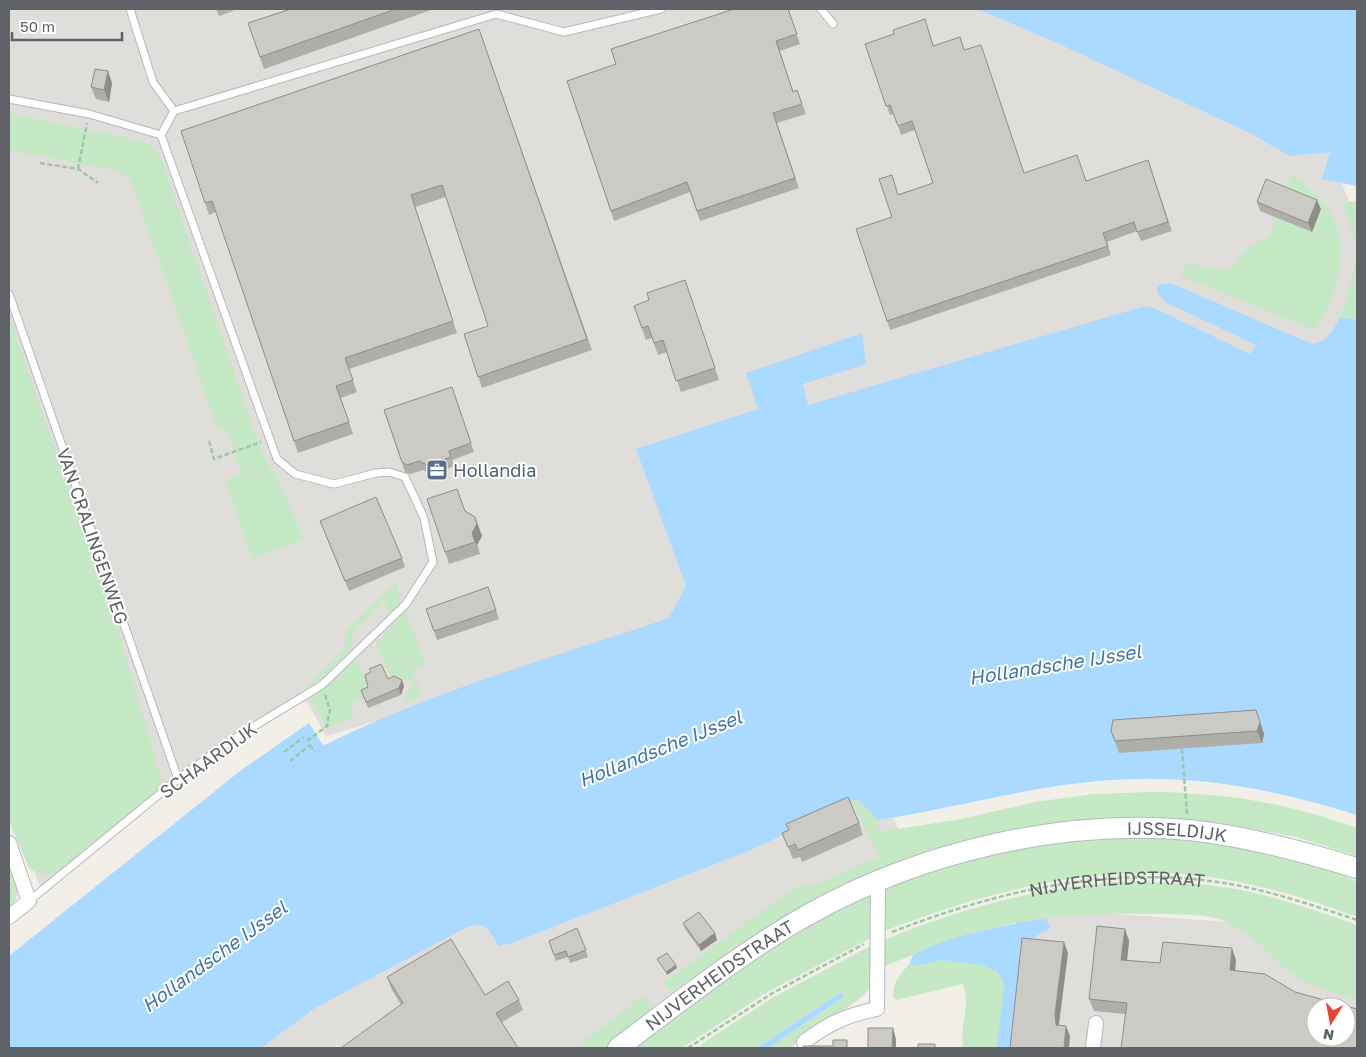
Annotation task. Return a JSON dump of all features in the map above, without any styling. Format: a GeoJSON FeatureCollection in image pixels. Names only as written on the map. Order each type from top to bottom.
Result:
{"type":"FeatureCollection","features":[{"type":"Feature","properties":{"kind":"street","name":"IJSSELDIJK"},"geometry":{"type":"LineString","coordinates":[[993,846],[1080,832],[1136,829],[1189,830],[1270,844],[1357,868]]}},
{"type":"Feature","properties":{"kind":"street"},"geometry":{"type":"LineString","coordinates":[[9,843],[29,901]]}},
{"type":"Feature","properties":{"kind":"street","name":"NIJVERHEIDSTRAAT"},"geometry":{"type":"LineString","coordinates":[[618,1048],[779,932],[813,912],[878,881],[936,861],[993,846]]}},
{"type":"Feature","properties":{"kind":"street"},"geometry":{"type":"LineString","coordinates":[[804,1042],[821,1029],[847,1015],[877,1009],[878,881]]}},
{"type":"Feature","properties":{"kind":"street","name":"SCHAARDIJK"},"geometry":{"type":"LineString","coordinates":[[9,917],[29,901]]}},
{"type":"Feature","properties":{"kind":"street"},"geometry":{"type":"LineString","coordinates":[[1093,1048],[1096,1023]]}},
{"type":"Feature","properties":{"kind":"lane"},"geometry":{"type":"LineString","coordinates":[[130,9],[152,82],[174,111]]}},
{"type":"Feature","properties":{"kind":"lane"},"geometry":{"type":"LineString","coordinates":[[9,99],[89,114],[161,135],[174,111],[496,14],[564,32],[661,9]]}},
{"type":"Feature","properties":{"kind":"lane"},"geometry":{"type":"LineString","coordinates":[[821,9],[832,24]]}},
{"type":"Feature","properties":{"kind":"lane","name":"SCHAARDIJK"},"geometry":{"type":"LineString","coordinates":[[29,901],[178,779],[238,736],[322,685],[406,604],[433,562],[424,518],[404,477],[389,472],[376,472],[334,484],[295,474],[277,459],[161,135]]}},
{"type":"Feature","properties":{"kind":"lane","name":"VAN CRALINGENWEG"},"geometry":{"type":"LineString","coordinates":[[9,294],[178,779]]}},
{"type":"Feature","properties":{"kind":"path"},"geometry":{"type":"LineString","coordinates":[[78,169],[87,126]]}},
{"type":"Feature","properties":{"kind":"path"},"geometry":{"type":"LineString","coordinates":[[40,163],[78,169],[98,183]]}},
{"type":"Feature","properties":{"kind":"path"},"geometry":{"type":"LineString","coordinates":[[209,442],[214,459],[259,443]]}},
{"type":"Feature","properties":{"kind":"path"},"geometry":{"type":"LineString","coordinates":[[307,741],[327,726],[330,710],[322,685]]}},
{"type":"Feature","properties":{"kind":"path"},"geometry":{"type":"LineString","coordinates":[[284,752],[303,735],[315,752]]}},
{"type":"Feature","properties":{"kind":"path"},"geometry":{"type":"LineString","coordinates":[[290,761],[310,745]]}},
{"type":"Feature","properties":{"kind":"path"},"geometry":{"type":"LineString","coordinates":[[1182,749],[1189,830]]}},
{"type":"Feature","properties":{"kind":"path","name":"NIJVERHEIDSTRAAT"},"geometry":{"type":"LineString","coordinates":[[688,1048],[791,982],[879,937],[936,915],[1012,892],[1042,886],[1118,878],[1172,878],[1231,884],[1292,898],[1357,920]]}},
{"type":"Feature","properties":{"kind":"path"},"geometry":{"type":"LineString","coordinates":[[693,1044],[695,1048]]}},
{"type":"Feature","properties":{"kind":"shaded area"},"geometry":{"type":"Polygon","coordinates":[[[9,9],[1045,9],[1330,152],[1357,223],[1357,274],[1345,338],[699,591],[677,631],[326,736],[307,702],[301,703],[180,779],[42,891],[9,805],[9,9]]]}},
{"type":"Feature","properties":{"kind":"shaded area"},"geometry":{"type":"Polygon","coordinates":[[[872,772],[914,863],[604,1048],[215,1048],[394,943],[872,772]]]}},
{"type":"Feature","properties":{"kind":"shaded area"},"geometry":{"type":"Polygon","coordinates":[[[1074,911],[1228,922],[1357,992],[1357,1048],[981,1048],[982,993],[1019,918],[1074,911]]]}},
{"type":"Feature","properties":{"kind":"green space"},"geometry":{"type":"Polygon","coordinates":[[[9,113],[137,140],[149,145],[160,155],[262,453],[270,469],[277,477],[304,540],[252,559],[225,480],[242,474],[226,428],[218,431],[131,180],[119,171],[9,150],[9,113]]]}},
{"type":"Feature","properties":{"kind":"green space"},"geometry":{"type":"Polygon","coordinates":[[[1290,174],[1311,190],[1327,207],[1336,225],[1341,245],[1340,266],[1335,287],[1327,309],[1314,330],[1181,276],[1185,265],[1193,264],[1224,271],[1235,263],[1245,250],[1269,236],[1274,227],[1273,212],[1280,190],[1291,181],[1290,174]]]}},
{"type":"Feature","properties":{"kind":"green space"},"geometry":{"type":"Polygon","coordinates":[[[1351,201],[1357,202],[1357,319],[1339,318],[1348,292],[1354,264],[1355,245],[1343,204],[1351,201]]]}},
{"type":"Feature","properties":{"kind":"green space"},"geometry":{"type":"Polygon","coordinates":[[[9,316],[117,626],[161,778],[160,790],[58,871],[50,874],[39,873],[29,868],[9,821],[9,316]]]}},
{"type":"Feature","properties":{"kind":"green space"},"geometry":{"type":"Polygon","coordinates":[[[396,582],[402,603],[388,617],[386,600],[353,633],[352,649],[315,683],[302,690],[344,650],[346,631],[396,582]]]}},
{"type":"Feature","properties":{"kind":"green space"},"geometry":{"type":"Polygon","coordinates":[[[406,611],[425,665],[412,669],[422,697],[407,702],[405,695],[414,681],[392,680],[376,644],[406,611]]]}},
{"type":"Feature","properties":{"kind":"green space"},"geometry":{"type":"Polygon","coordinates":[[[357,659],[369,686],[366,688],[369,693],[350,705],[355,716],[328,728],[308,698],[323,689],[357,659]]]}},
{"type":"Feature","properties":{"kind":"green space"},"geometry":{"type":"Polygon","coordinates":[[[1153,792],[1232,797],[1281,806],[1331,819],[1357,828],[1357,856],[1296,837],[1230,825],[1177,820],[1072,825],[793,917],[670,992],[663,983],[794,888],[816,884],[880,857],[852,802],[857,799],[878,820],[879,832],[961,819],[1035,802],[1094,794],[1153,792]]]}},
{"type":"Feature","properties":{"kind":"green space"},"geometry":{"type":"Polygon","coordinates":[[[1145,837],[1222,843],[1316,861],[1357,882],[1357,917],[1296,896],[1250,884],[1189,875],[1144,873],[1099,875],[1011,890],[924,916],[882,932],[884,890],[888,885],[977,856],[1073,840],[1145,837]]]}},
{"type":"Feature","properties":{"kind":"green space"},"geometry":{"type":"Polygon","coordinates":[[[9,863],[17,887],[17,893],[14,903],[9,908],[9,863]]]}},
{"type":"Feature","properties":{"kind":"green space"},"geometry":{"type":"Polygon","coordinates":[[[1118,882],[1160,882],[1229,888],[1278,899],[1357,925],[1357,1000],[1356,997],[1347,997],[1319,988],[1297,977],[1239,928],[1221,920],[1195,915],[1099,914],[1019,922],[970,934],[882,967],[882,941],[940,919],[998,902],[1057,889],[1118,882]]]}},
{"type":"Feature","properties":{"kind":"green space"},"geometry":{"type":"Polygon","coordinates":[[[865,895],[869,897],[874,906],[876,935],[769,991],[682,1048],[630,1048],[789,934],[865,895]]]}},
{"type":"Feature","properties":{"kind":"green space"},"geometry":{"type":"Polygon","coordinates":[[[876,943],[874,974],[868,990],[862,997],[842,1011],[803,1033],[805,1037],[790,1048],[769,1048],[845,996],[841,992],[757,1048],[700,1048],[703,1043],[772,998],[876,943]]]}},
{"type":"Feature","properties":{"kind":"green space"},"geometry":{"type":"Polygon","coordinates":[[[941,960],[979,964],[998,972],[1003,987],[1003,997],[997,1048],[963,1048],[966,999],[962,984],[896,1000],[893,998],[896,983],[910,963],[916,966],[941,960]]]}},
{"type":"Feature","properties":{"kind":"green space"},"geometry":{"type":"Polygon","coordinates":[[[644,995],[648,998],[657,1015],[613,1048],[575,1048],[644,995]]]}},
{"type":"Feature","properties":{"kind":"water"},"geometry":{"type":"Polygon","coordinates":[[[977,9],[1357,9],[1357,186],[1322,179],[1330,152],[1289,156],[1254,135],[1055,42],[977,9]]]}},
{"type":"Feature","properties":{"kind":"water","name":"Hollandsche IJssel"},"geometry":{"type":"Polygon","coordinates":[[[1171,283],[1312,344],[1322,341],[1329,335],[1339,318],[1357,319],[1357,815],[1288,796],[1254,789],[1187,780],[1117,780],[1055,786],[878,820],[857,799],[751,850],[509,944],[499,946],[489,931],[482,926],[465,928],[315,1008],[261,1048],[9,1048],[9,956],[240,771],[309,723],[323,745],[327,744],[410,707],[496,675],[669,618],[686,586],[636,449],[758,409],[746,373],[862,333],[866,364],[803,384],[808,405],[1145,306],[1154,308],[1250,354],[1256,345],[1165,302],[1158,294],[1157,288],[1161,284],[1171,283]]]}},
{"type":"Feature","properties":{"kind":"water"},"geometry":{"type":"Polygon","coordinates":[[[1046,918],[1050,928],[1026,942],[1013,1048],[997,1048],[1004,983],[997,971],[982,965],[941,960],[916,966],[910,963],[913,955],[945,941],[995,928],[1046,918]]]}},
{"type":"Feature","properties":{"kind":"water"},"geometry":{"type":"Polygon","coordinates":[[[841,992],[845,996],[769,1048],[757,1048],[841,992]]]}},
{"type":"Feature","properties":{"kind":"building"},"geometry":{"type":"Polygon","coordinates":[[[291,9],[396,9],[260,57],[248,23],[291,9]]]}},
{"type":"Feature","properties":{"kind":"building"},"geometry":{"type":"Polygon","coordinates":[[[734,9],[788,9],[797,34],[776,41],[793,92],[797,90],[802,104],[773,113],[795,178],[697,211],[687,182],[611,211],[567,81],[616,64],[611,49],[734,9]]]}},
{"type":"Feature","properties":{"kind":"building"},"geometry":{"type":"Polygon","coordinates":[[[925,19],[933,46],[960,37],[964,50],[981,45],[1024,173],[1077,155],[1086,181],[1148,160],[1168,222],[1137,232],[1134,222],[1103,233],[1108,246],[887,321],[856,229],[892,217],[879,179],[892,175],[898,195],[933,183],[912,121],[898,126],[890,105],[886,106],[865,44],[894,34],[893,30],[925,19]]]}},
{"type":"Feature","properties":{"kind":"building"},"geometry":{"type":"Polygon","coordinates":[[[479,29],[587,339],[478,377],[464,334],[488,326],[442,185],[411,195],[453,321],[345,358],[353,380],[336,386],[349,422],[294,441],[212,201],[205,203],[181,131],[479,29]]]}},
{"type":"Feature","properties":{"kind":"building"},"geometry":{"type":"Polygon","coordinates":[[[95,69],[108,71],[104,90],[91,87],[95,69]]]}},
{"type":"Feature","properties":{"kind":"building"},"geometry":{"type":"Polygon","coordinates":[[[1266,179],[1317,200],[1308,223],[1257,202],[1266,179]]]}},
{"type":"Feature","properties":{"kind":"building"},"geometry":{"type":"Polygon","coordinates":[[[685,280],[715,368],[676,381],[663,340],[654,343],[648,326],[642,328],[634,306],[649,300],[647,293],[685,280]]]}},
{"type":"Feature","properties":{"kind":"building"},"geometry":{"type":"Polygon","coordinates":[[[452,387],[471,443],[449,451],[451,457],[427,465],[419,461],[407,465],[402,462],[384,410],[452,387]]]}},
{"type":"Feature","properties":{"kind":"building"},"geometry":{"type":"Polygon","coordinates":[[[457,489],[465,511],[475,517],[477,524],[472,533],[475,542],[445,552],[427,499],[457,489]]]}},
{"type":"Feature","properties":{"kind":"building"},"geometry":{"type":"Polygon","coordinates":[[[376,497],[402,558],[345,581],[320,521],[376,497]]]}},
{"type":"Feature","properties":{"kind":"building"},"geometry":{"type":"Polygon","coordinates":[[[488,587],[496,610],[434,631],[426,609],[488,587]]]}},
{"type":"Feature","properties":{"kind":"building"},"geometry":{"type":"Polygon","coordinates":[[[381,664],[388,679],[394,676],[402,680],[399,688],[366,702],[361,690],[368,687],[365,675],[371,672],[369,669],[381,664]]]}},
{"type":"Feature","properties":{"kind":"building"},"geometry":{"type":"Polygon","coordinates":[[[1256,710],[1260,722],[1257,731],[1115,741],[1111,731],[1113,720],[1256,710]]]}},
{"type":"Feature","properties":{"kind":"building"},"geometry":{"type":"Polygon","coordinates":[[[848,797],[859,823],[798,850],[795,844],[788,847],[782,833],[789,830],[786,824],[848,797]]]}},
{"type":"Feature","properties":{"kind":"building"},"geometry":{"type":"Polygon","coordinates":[[[699,912],[715,933],[699,945],[683,923],[699,912]]]}},
{"type":"Feature","properties":{"kind":"building"},"geometry":{"type":"Polygon","coordinates":[[[1097,926],[1125,929],[1121,960],[1160,963],[1163,942],[1232,948],[1230,970],[1265,974],[1295,992],[1313,997],[1306,997],[1306,1047],[1356,1047],[1356,1009],[1357,1048],[1121,1048],[1127,1003],[1089,999],[1097,926]]]}},
{"type":"Feature","properties":{"kind":"building"},"geometry":{"type":"Polygon","coordinates":[[[577,928],[586,950],[568,957],[566,951],[554,955],[549,941],[577,928]]]}},
{"type":"Feature","properties":{"kind":"building"},"geometry":{"type":"Polygon","coordinates":[[[1022,938],[1064,942],[1055,1014],[1056,1025],[1066,1026],[1064,1048],[1010,1048],[1022,938]]]}},
{"type":"Feature","properties":{"kind":"building"},"geometry":{"type":"Polygon","coordinates":[[[451,939],[485,995],[508,981],[519,1000],[496,1013],[518,1048],[341,1048],[403,1003],[387,977],[451,939]]]}},
{"type":"Feature","properties":{"kind":"building"},"geometry":{"type":"Polygon","coordinates":[[[667,953],[676,965],[666,972],[657,959],[667,953]]]}},
{"type":"Feature","properties":{"kind":"building"},"geometry":{"type":"Polygon","coordinates":[[[868,1028],[893,1028],[892,1048],[868,1048],[868,1028]]]}},
{"type":"Feature","properties":{"kind":"building"},"geometry":{"type":"Polygon","coordinates":[[[833,1040],[847,1040],[847,1048],[803,1048],[803,1046],[833,1046],[833,1040]]]}},
{"type":"Feature","properties":{"kind":"building"},"geometry":{"type":"Polygon","coordinates":[[[918,1044],[935,1044],[935,1048],[918,1048],[918,1044]]]}},
{"type":"Feature","properties":{"kind":"place","name":"Hollandia"},"geometry":{"type":"Point","coordinates":[437,470]}}]}
